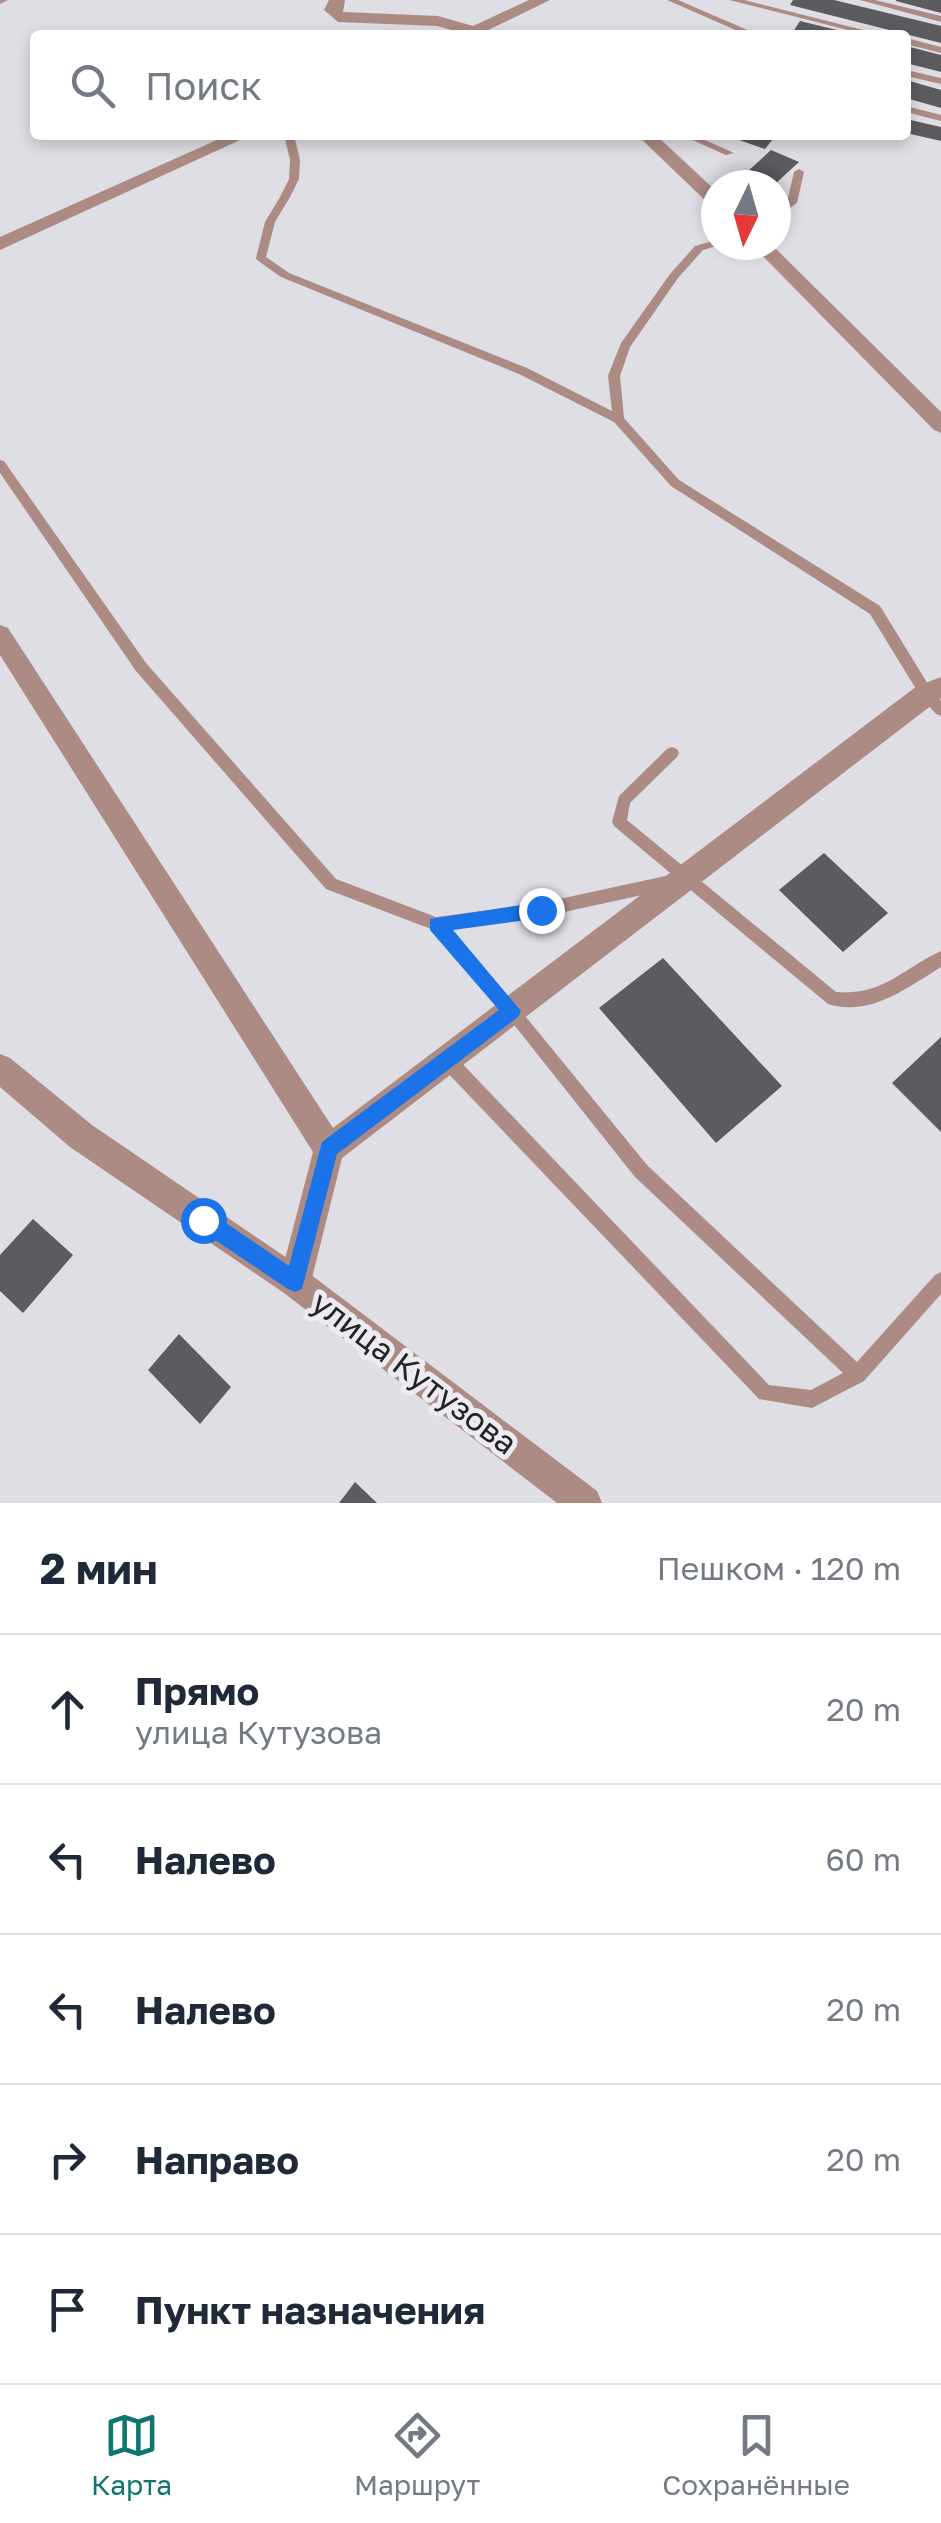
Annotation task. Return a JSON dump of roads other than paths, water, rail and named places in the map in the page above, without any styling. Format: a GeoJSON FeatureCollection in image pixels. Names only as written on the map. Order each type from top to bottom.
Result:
{"type":"FeatureCollection","features":[{"type":"Feature","properties":{"kind":"street"},"geometry":{"type":"LineString","coordinates":[[475,30],[542,0]]}},
{"type":"Feature","properties":{"kind":"street"},"geometry":{"type":"LineString","coordinates":[[335,1],[332,10],[338,17],[438,21],[461,30]]}},
{"type":"Feature","properties":{"kind":"street"},"geometry":{"type":"LineString","coordinates":[[497,20],[510,30]]}},
{"type":"Feature","properties":{"kind":"street"},"geometry":{"type":"LineString","coordinates":[[0,244],[231,140]]}},
{"type":"Feature","properties":{"kind":"street"},"geometry":{"type":"LineString","coordinates":[[651,140],[701,187]]}},
{"type":"Feature","properties":{"kind":"street"},"geometry":{"type":"LineString","coordinates":[[776,260],[941,424]]}},
{"type":"Feature","properties":{"kind":"street"},"geometry":{"type":"LineString","coordinates":[[0,635],[329,1148]]}},
{"type":"Feature","properties":{"kind":"street"},"geometry":{"type":"LineString","coordinates":[[295,1282],[329,1148],[685,878],[936,697]]}},
{"type":"Feature","properties":{"kind":"street","name":"улица Кутузова"},"geometry":{"type":"LineString","coordinates":[[0,1068],[81,1136],[295,1282],[585,1503]]}},
{"type":"Feature","properties":{"kind":"lane"},"geometry":{"type":"LineString","coordinates":[[671,0],[743,30]]}},
{"type":"Feature","properties":{"kind":"lane"},"geometry":{"type":"LineString","coordinates":[[733,0],[858,30]]}},
{"type":"Feature","properties":{"kind":"lane"},"geometry":{"type":"LineString","coordinates":[[864,0],[941,19]]}},
{"type":"Feature","properties":{"kind":"lane"},"geometry":{"type":"LineString","coordinates":[[911,43],[941,50]]}},
{"type":"Feature","properties":{"kind":"lane"},"geometry":{"type":"LineString","coordinates":[[911,74],[941,81]]}},
{"type":"Feature","properties":{"kind":"lane"},"geometry":{"type":"LineString","coordinates":[[911,111],[941,118]]}},
{"type":"Feature","properties":{"kind":"lane"},"geometry":{"type":"LineString","coordinates":[[291,140],[298,160],[287,202],[270,220],[260,258],[285,275],[523,371],[618,419],[676,483],[875,610],[936,697]]}},
{"type":"Feature","properties":{"kind":"lane"},"geometry":{"type":"LineString","coordinates":[[698,140],[729,153]]}},
{"type":"Feature","properties":{"kind":"lane"},"geometry":{"type":"LineString","coordinates":[[791,204],[799,172]]}},
{"type":"Feature","properties":{"kind":"lane"},"geometry":{"type":"LineString","coordinates":[[618,419],[614,376],[624,346],[674,276],[701,248]]}},
{"type":"Feature","properties":{"kind":"lane"},"geometry":{"type":"LineString","coordinates":[[0,464],[141,668],[331,884],[436,924],[641,1171],[858,1375]]}},
{"type":"Feature","properties":{"kind":"lane"},"geometry":{"type":"LineString","coordinates":[[672,753],[624,800],[620,822],[833,999],[854,1003],[872,1000],[941,958]]}},
{"type":"Feature","properties":{"kind":"lane"},"geometry":{"type":"LineString","coordinates":[[436,924],[541,910],[685,878]]}},
{"type":"Feature","properties":{"kind":"lane"},"geometry":{"type":"LineString","coordinates":[[447,1060],[765,1393],[812,1399],[858,1375],[941,1280]]}}]}
